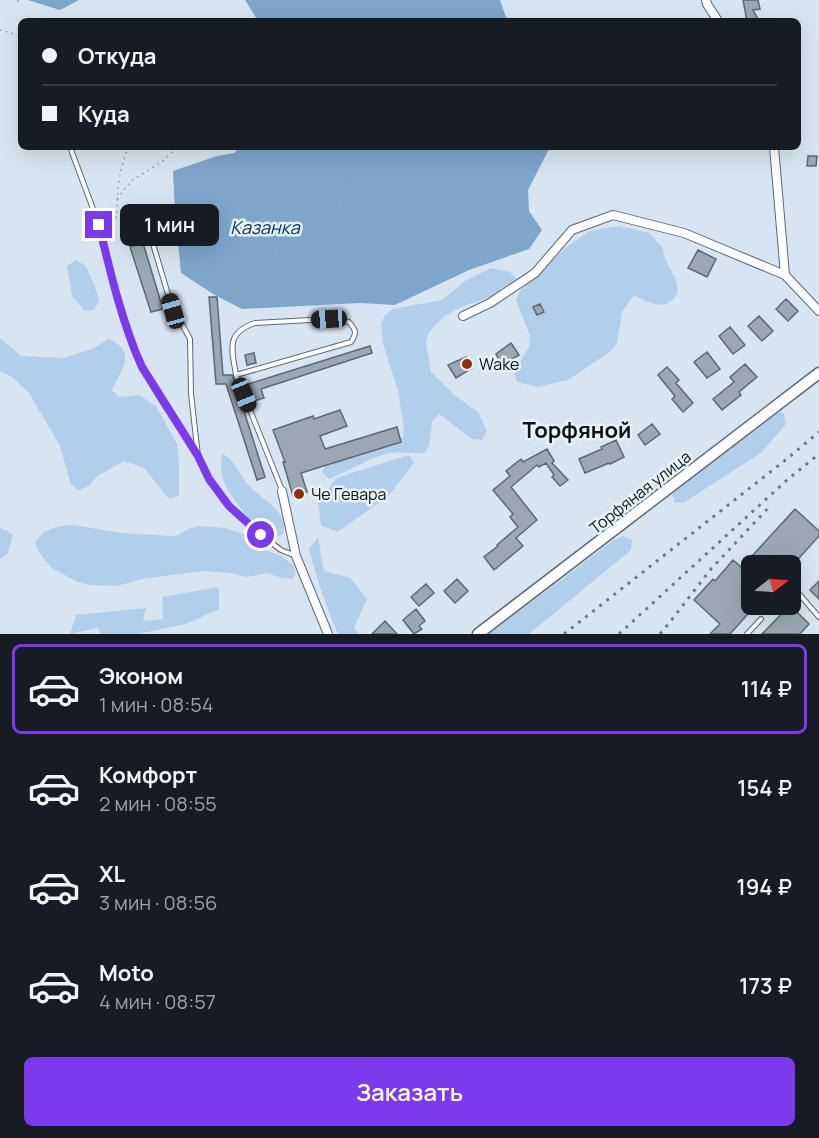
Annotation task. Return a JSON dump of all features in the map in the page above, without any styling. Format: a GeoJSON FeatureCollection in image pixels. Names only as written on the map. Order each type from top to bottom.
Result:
{"type":"FeatureCollection","features":[{"type":"Feature","properties":{"kind":"street"},"geometry":{"type":"LineString","coordinates":[[706,0],[716,18]]}},
{"type":"Feature","properties":{"kind":"street"},"geometry":{"type":"LineString","coordinates":[[774,150],[785,275]]}},
{"type":"Feature","properties":{"kind":"street"},"geometry":{"type":"LineString","coordinates":[[463,316],[490,303],[535,273],[572,230],[613,215],[684,232],[785,275],[819,311]]}},
{"type":"Feature","properties":{"kind":"street","name":"Торфяная улица"},"geometry":{"type":"LineString","coordinates":[[478,634],[819,373]]}},
{"type":"Feature","properties":{"kind":"street"},"geometry":{"type":"LineString","coordinates":[[282,491],[296,556],[328,634]]}},
{"type":"Feature","properties":{"kind":"lane"},"geometry":{"type":"LineString","coordinates":[[71,150],[99,225],[138,359],[160,398],[198,456],[209,479],[229,506],[281,550],[296,556]]}},
{"type":"Feature","properties":{"kind":"lane"},"geometry":{"type":"LineString","coordinates":[[153,244],[173,311],[190,339],[191,394],[198,456]]}},
{"type":"Feature","properties":{"kind":"lane"},"geometry":{"type":"LineString","coordinates":[[236,375],[351,342],[356,335],[355,328],[350,322],[329,319],[255,323],[243,327],[235,335],[231,344],[236,375],[282,491]]}},
{"type":"Feature","properties":{"kind":"lane"},"geometry":{"type":"LineString","coordinates":[[801,596],[819,617]]}},
{"type":"Feature","properties":{"kind":"lane"},"geometry":{"type":"LineString","coordinates":[[747,634],[761,619]]}},
{"type":"Feature","properties":{"kind":"path"},"geometry":{"type":"LineString","coordinates":[[0,30],[18,35]]}},
{"type":"Feature","properties":{"kind":"path"},"geometry":{"type":"LineString","coordinates":[[104,247],[117,214],[121,169],[127,150]]}},
{"type":"Feature","properties":{"kind":"path"},"geometry":{"type":"LineString","coordinates":[[117,199],[131,181],[174,150]]}},
{"type":"Feature","properties":{"kind":"path"},"geometry":{"type":"LineString","coordinates":[[329,297],[349,164]]}},
{"type":"Feature","properties":{"kind":"path"},"geometry":{"type":"LineString","coordinates":[[275,304],[275,281],[290,184]]}},
{"type":"Feature","properties":{"kind":"path"},"geometry":{"type":"LineString","coordinates":[[234,298],[236,222]]}},
{"type":"Feature","properties":{"kind":"shaded area"},"geometry":{"type":"Polygon","coordinates":[[[619,226],[649,233],[663,248],[666,261],[677,283],[676,295],[666,304],[657,305],[634,295],[622,312],[617,343],[611,351],[568,380],[537,387],[517,382],[514,372],[529,347],[530,336],[516,300],[520,291],[564,249],[589,231],[619,226]]]}},
{"type":"Feature","properties":{"kind":"shaded area"},"geometry":{"type":"Polygon","coordinates":[[[76,260],[85,265],[94,284],[99,301],[94,310],[85,311],[72,296],[67,266],[76,260]]]}},
{"type":"Feature","properties":{"kind":"shaded area"},"geometry":{"type":"Polygon","coordinates":[[[491,268],[510,272],[517,280],[499,294],[461,307],[443,317],[429,332],[426,342],[431,372],[453,394],[478,412],[487,431],[482,440],[472,439],[439,414],[432,422],[429,446],[424,453],[394,452],[382,455],[329,479],[322,472],[326,464],[403,437],[404,427],[398,391],[383,344],[381,324],[385,315],[393,309],[442,300],[465,281],[491,268]]]}},
{"type":"Feature","properties":{"kind":"shaded area"},"geometry":{"type":"Polygon","coordinates":[[[0,338],[21,356],[64,358],[92,349],[109,339],[118,344],[123,350],[125,362],[112,390],[119,397],[139,395],[156,406],[177,444],[179,496],[169,499],[144,468],[124,461],[96,477],[89,486],[79,490],[71,485],[60,446],[29,393],[12,377],[0,371],[0,338]]]}},
{"type":"Feature","properties":{"kind":"shaded area"},"geometry":{"type":"Polygon","coordinates":[[[780,412],[784,414],[786,424],[762,452],[685,502],[675,503],[672,494],[770,416],[780,412]]]}},
{"type":"Feature","properties":{"kind":"shaded area"},"geometry":{"type":"Polygon","coordinates":[[[222,454],[234,464],[249,486],[280,515],[284,524],[283,534],[277,536],[267,534],[252,522],[238,505],[223,478],[222,454]]]}},
{"type":"Feature","properties":{"kind":"shaded area"},"geometry":{"type":"Polygon","coordinates":[[[409,455],[414,463],[389,495],[337,532],[321,525],[318,503],[336,478],[409,455]]]}},
{"type":"Feature","properties":{"kind":"shaded area"},"geometry":{"type":"Polygon","coordinates":[[[73,525],[121,533],[170,536],[179,535],[199,526],[226,528],[246,535],[262,549],[282,556],[294,566],[295,575],[292,579],[267,573],[247,577],[231,573],[203,571],[142,579],[117,586],[89,585],[78,582],[52,568],[38,551],[35,542],[51,529],[73,525]]]}},
{"type":"Feature","properties":{"kind":"shaded area"},"geometry":{"type":"Polygon","coordinates":[[[0,528],[13,534],[8,553],[0,559],[0,528]]]}},
{"type":"Feature","properties":{"kind":"shaded area"},"geometry":{"type":"Polygon","coordinates":[[[623,536],[632,540],[631,550],[529,634],[489,634],[614,540],[623,536]]]}},
{"type":"Feature","properties":{"kind":"shaded area"},"geometry":{"type":"Polygon","coordinates":[[[318,538],[324,571],[350,578],[367,599],[354,628],[359,634],[338,634],[309,548],[318,538]]]}},
{"type":"Feature","properties":{"kind":"shaded area"},"geometry":{"type":"Polygon","coordinates":[[[219,587],[219,609],[186,624],[138,634],[101,634],[98,628],[70,634],[76,615],[146,608],[143,621],[163,619],[162,597],[219,587]]]}},
{"type":"Feature","properties":{"kind":"water"},"geometry":{"type":"Polygon","coordinates":[[[28,0],[79,0],[60,10],[28,0]]]}},
{"type":"Feature","properties":{"kind":"water"},"geometry":{"type":"Polygon","coordinates":[[[245,0],[500,0],[506,17],[509,18],[256,18],[245,0]]]}},
{"type":"Feature","properties":{"kind":"water","name":"Казанка"},"geometry":{"type":"Polygon","coordinates":[[[237,150],[548,150],[528,190],[529,211],[542,230],[529,249],[469,270],[395,305],[360,303],[242,309],[213,294],[181,273],[175,211],[173,171],[217,156],[234,153],[237,150]]]}},
{"type":"Feature","properties":{"kind":"building"},"geometry":{"type":"Polygon","coordinates":[[[743,0],[758,0],[760,9],[753,10],[757,18],[746,18],[743,0]]]}},
{"type":"Feature","properties":{"kind":"building"},"geometry":{"type":"Polygon","coordinates":[[[808,156],[817,156],[816,166],[807,166],[808,156]]]}},
{"type":"Feature","properties":{"kind":"building"},"geometry":{"type":"Polygon","coordinates":[[[143,243],[163,309],[151,312],[130,247],[143,243]]]}},
{"type":"Feature","properties":{"kind":"building"},"geometry":{"type":"Polygon","coordinates":[[[698,250],[716,259],[707,277],[688,268],[698,250]]]}},
{"type":"Feature","properties":{"kind":"building"},"geometry":{"type":"Polygon","coordinates":[[[209,297],[217,297],[223,375],[232,375],[265,477],[257,480],[226,384],[216,384],[209,297]]]}},
{"type":"Feature","properties":{"kind":"building"},"geometry":{"type":"Polygon","coordinates":[[[786,299],[798,311],[788,321],[776,309],[786,299]]]}},
{"type":"Feature","properties":{"kind":"building"},"geometry":{"type":"Polygon","coordinates":[[[540,304],[544,312],[537,315],[533,307],[540,304]]]}},
{"type":"Feature","properties":{"kind":"building"},"geometry":{"type":"Polygon","coordinates":[[[759,316],[773,331],[762,341],[748,326],[759,316]]]}},
{"type":"Feature","properties":{"kind":"building"},"geometry":{"type":"Polygon","coordinates":[[[730,327],[745,345],[733,354],[719,336],[730,327]]]}},
{"type":"Feature","properties":{"kind":"building"},"geometry":{"type":"Polygon","coordinates":[[[511,343],[519,355],[502,365],[496,354],[511,343]]]}},
{"type":"Feature","properties":{"kind":"building"},"geometry":{"type":"Polygon","coordinates":[[[370,346],[372,353],[261,389],[264,398],[251,402],[245,385],[370,346]]]}},
{"type":"Feature","properties":{"kind":"building"},"geometry":{"type":"Polygon","coordinates":[[[707,352],[720,369],[707,378],[694,362],[707,352]]]}},
{"type":"Feature","properties":{"kind":"building"},"geometry":{"type":"Polygon","coordinates":[[[254,353],[256,363],[247,365],[245,355],[254,353]]]}},
{"type":"Feature","properties":{"kind":"building"},"geometry":{"type":"Polygon","coordinates":[[[466,357],[472,368],[456,378],[448,365],[466,357]]]}},
{"type":"Feature","properties":{"kind":"building"},"geometry":{"type":"Polygon","coordinates":[[[745,364],[757,377],[739,392],[741,395],[722,410],[713,399],[734,382],[730,377],[745,364]]]}},
{"type":"Feature","properties":{"kind":"building"},"geometry":{"type":"Polygon","coordinates":[[[667,367],[679,380],[676,383],[693,403],[683,412],[672,399],[675,396],[658,375],[667,367]]]}},
{"type":"Feature","properties":{"kind":"building"},"geometry":{"type":"Polygon","coordinates":[[[340,410],[347,426],[320,436],[325,449],[397,427],[401,442],[301,473],[307,492],[293,496],[283,462],[285,462],[273,430],[313,416],[314,419],[340,410]]]}},
{"type":"Feature","properties":{"kind":"building"},"geometry":{"type":"Polygon","coordinates":[[[652,424],[660,434],[645,445],[638,435],[652,424]]]}},
{"type":"Feature","properties":{"kind":"building"},"geometry":{"type":"Polygon","coordinates":[[[616,440],[624,457],[585,473],[579,459],[616,440]]]}},
{"type":"Feature","properties":{"kind":"building"},"geometry":{"type":"Polygon","coordinates":[[[547,449],[554,461],[552,463],[568,480],[560,486],[552,477],[554,475],[546,463],[539,467],[537,465],[511,487],[537,520],[516,538],[523,546],[494,570],[484,557],[518,527],[510,517],[513,514],[493,490],[510,476],[506,471],[521,459],[523,462],[547,449]]]}},
{"type":"Feature","properties":{"kind":"building"},"geometry":{"type":"Polygon","coordinates":[[[795,509],[819,531],[819,536],[801,556],[753,555],[795,509]]]}},
{"type":"Feature","properties":{"kind":"building"},"geometry":{"type":"Polygon","coordinates":[[[733,560],[741,567],[741,615],[747,615],[730,634],[710,634],[720,624],[694,600],[713,579],[715,581],[733,560]]]}},
{"type":"Feature","properties":{"kind":"building"},"geometry":{"type":"Polygon","coordinates":[[[457,579],[468,591],[455,603],[444,591],[457,579]]]}},
{"type":"Feature","properties":{"kind":"building"},"geometry":{"type":"Polygon","coordinates":[[[819,581],[819,599],[810,590],[819,581]]]}},
{"type":"Feature","properties":{"kind":"building"},"geometry":{"type":"Polygon","coordinates":[[[426,584],[434,593],[419,606],[411,597],[426,584]]]}},
{"type":"Feature","properties":{"kind":"building"},"geometry":{"type":"Polygon","coordinates":[[[416,609],[425,621],[419,626],[422,629],[414,634],[403,620],[416,609]]]}},
{"type":"Feature","properties":{"kind":"building"},"geometry":{"type":"Polygon","coordinates":[[[780,615],[800,615],[809,624],[800,634],[762,634],[780,615]]]}},
{"type":"Feature","properties":{"kind":"building"},"geometry":{"type":"Polygon","coordinates":[[[385,621],[397,634],[372,634],[385,621]]]}},
{"type":"Feature","properties":{"kind":"railway"},"geometry":{"type":"LineString","coordinates":[[564,634],[819,432]]}},
{"type":"Feature","properties":{"kind":"railway"},"geometry":{"type":"LineString","coordinates":[[619,634],[787,480],[819,454]]}},
{"type":"Feature","properties":{"kind":"railway"},"geometry":{"type":"LineString","coordinates":[[660,634],[711,569],[771,505]]}},
{"type":"Feature","properties":{"kind":"place","name":"Wake"},"geometry":{"type":"Point","coordinates":[467,364]}},
{"type":"Feature","properties":{"kind":"place","name":"Че Гевара"},"geometry":{"type":"Point","coordinates":[299,494]}},
{"type":"Feature","properties":{"kind":"district","name":"Торфяной"},"geometry":{"type":"Point","coordinates":[577,430]}},
{"type":"Feature","properties":{"kind":"route"},"geometry":{"type":"LineString","coordinates":[[99,225],[118,298],[142,367],[198,456],[209,479],[229,506],[261,535]]}}]}
